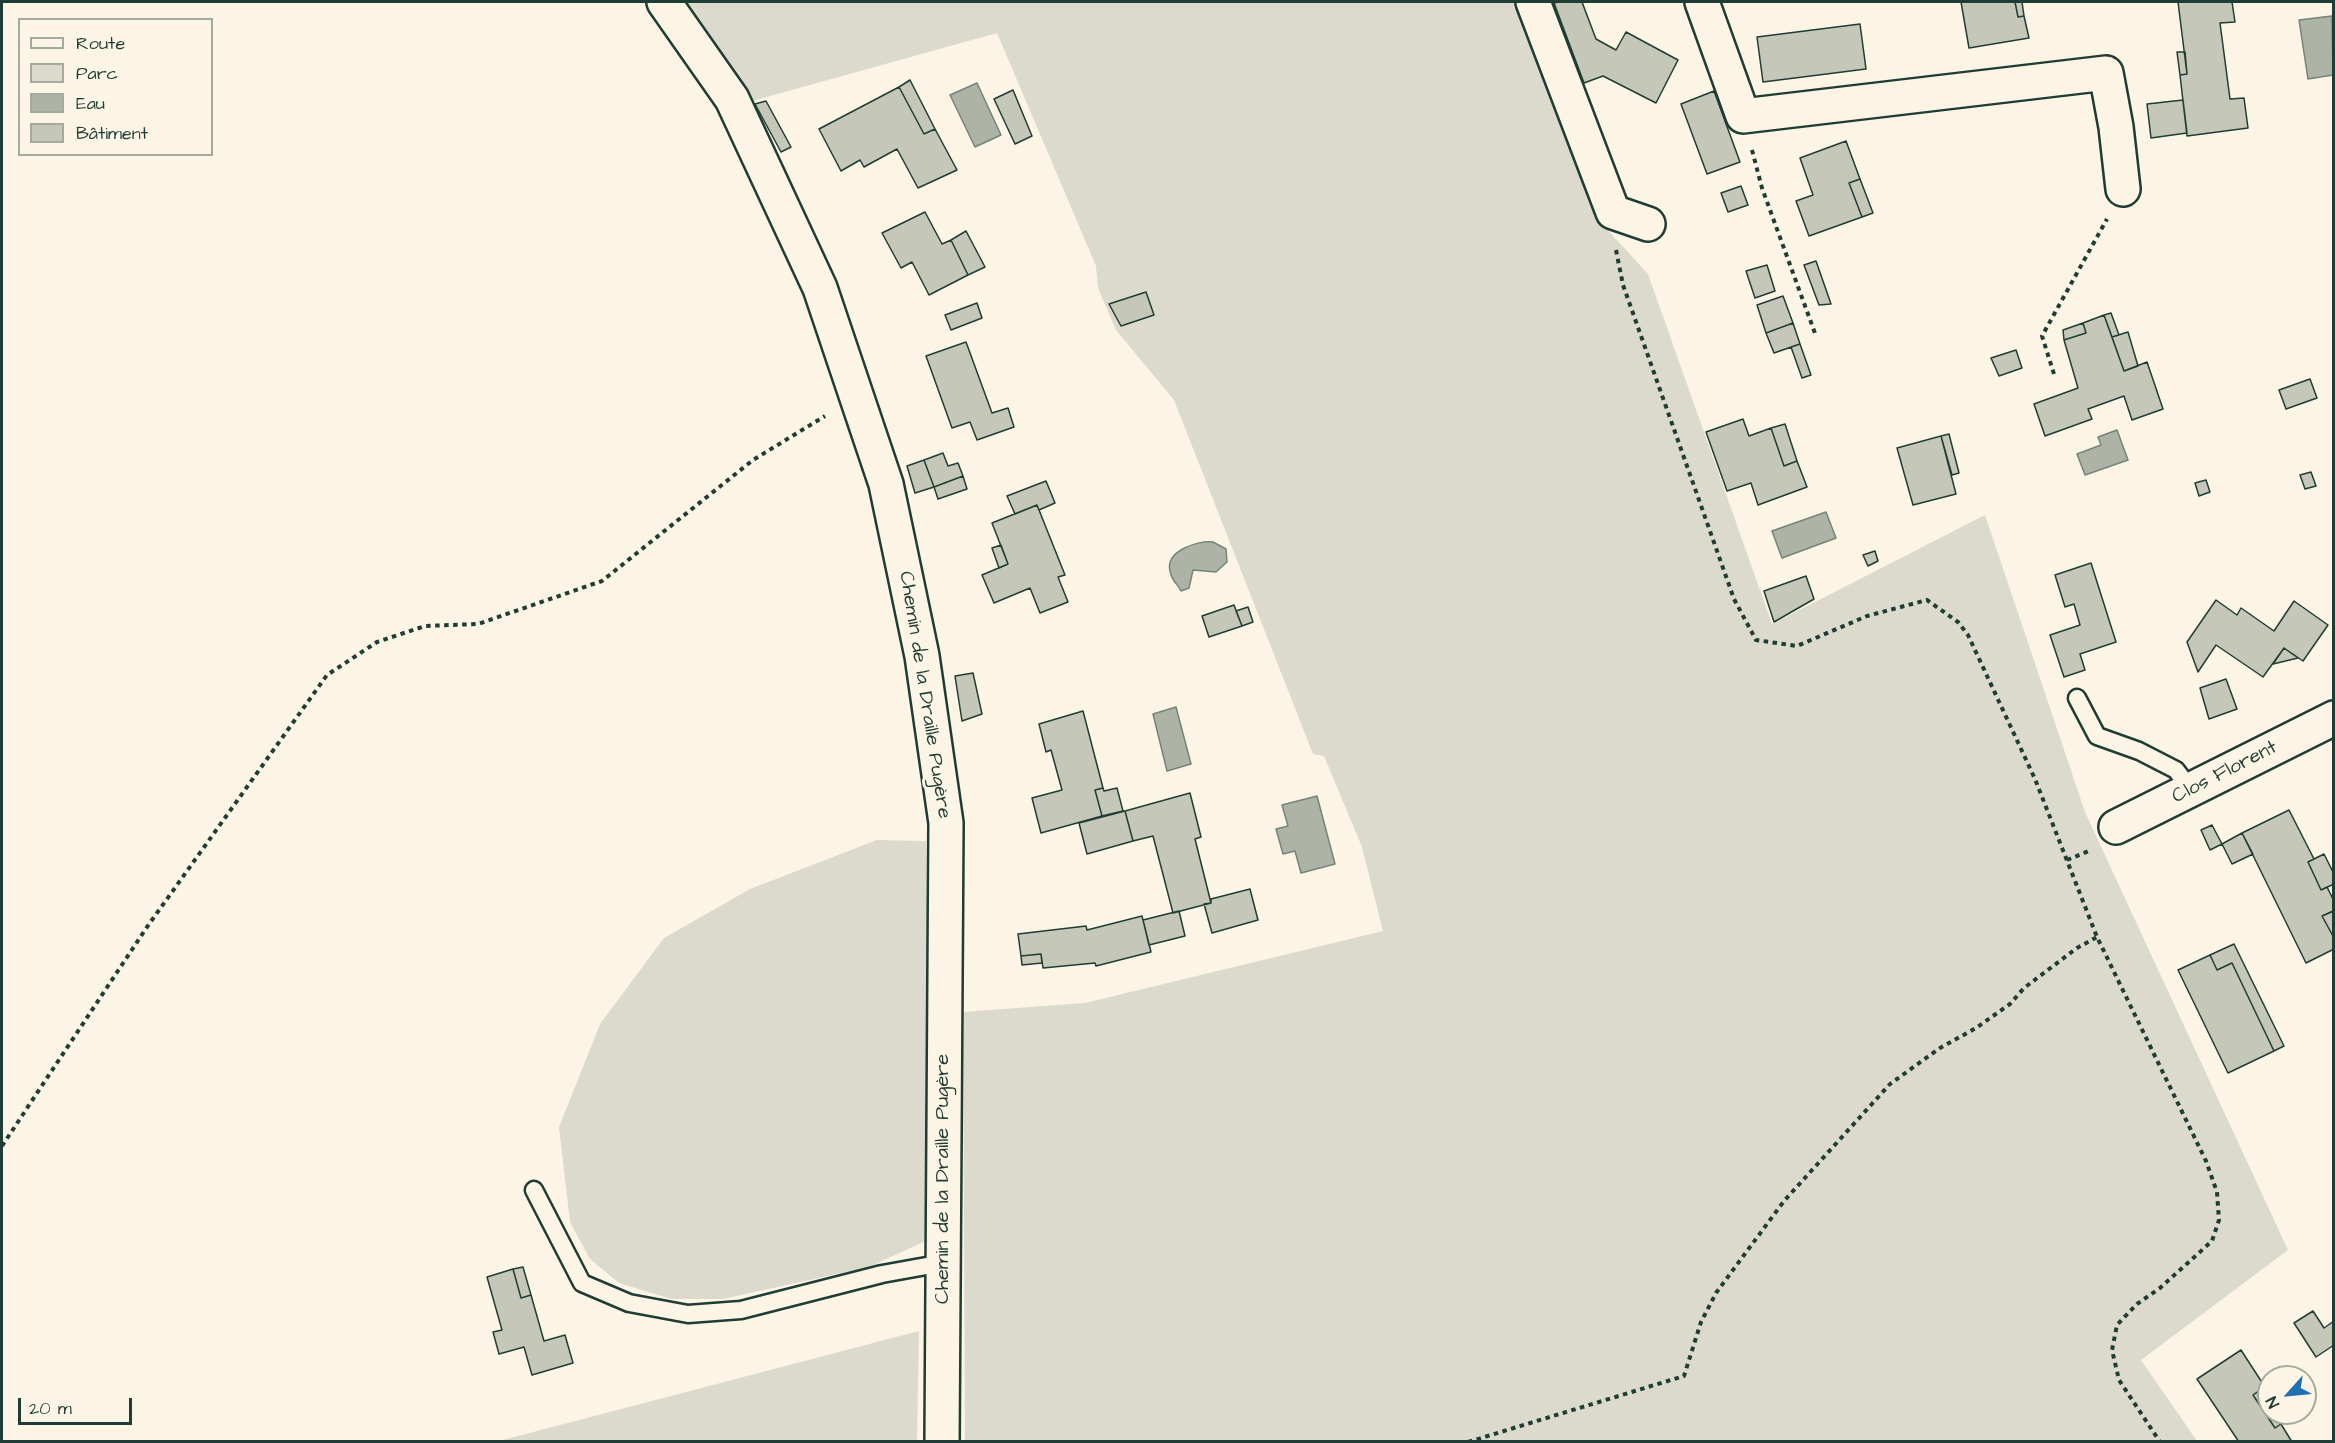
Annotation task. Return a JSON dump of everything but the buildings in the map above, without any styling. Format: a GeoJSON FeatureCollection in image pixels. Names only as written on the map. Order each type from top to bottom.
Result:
{"type":"FeatureCollection","features":[{"type":"Feature","properties":{"kind":"street","name":"Chemin de la Draille Pugère"},"geometry":{"type":"LineString","coordinates":[[663,2],[732,99],[820,288],[889,495],[922,656],[946,823],[942,1442]]}},
{"type":"Feature","properties":{"kind":"street"},"geometry":{"type":"LineString","coordinates":[[1533,2],[1613,212],[1648,224]]}},
{"type":"Feature","properties":{"kind":"street"},"geometry":{"type":"LineString","coordinates":[[1702,2],[1743,116],[2106,73],[2116,127],[2123,189]]}},
{"type":"Feature","properties":{"kind":"street","name":"Clos Florent"},"geometry":{"type":"LineString","coordinates":[[2116,827],[2334,718]]}},
{"type":"Feature","properties":{"kind":"lane"},"geometry":{"type":"LineString","coordinates":[[2077,698],[2097,736],[2139,751],[2176,770],[2191,790]]}},
{"type":"Feature","properties":{"kind":"lane"},"geometry":{"type":"LineString","coordinates":[[534,1190],[582,1283],[629,1303],[688,1314],[741,1310],[882,1274],[943,1263]]}},
{"type":"Feature","properties":{"kind":"path"},"geometry":{"type":"LineString","coordinates":[[1761,182],[1816,336]]}},
{"type":"Feature","properties":{"kind":"path"},"geometry":{"type":"LineString","coordinates":[[2054,374],[2042,336],[2123,189]]}},
{"type":"Feature","properties":{"kind":"path"},"geometry":{"type":"LineString","coordinates":[[1613,212],[1613,236],[1623,285],[1734,599],[1756,640],[1797,646],[1867,616],[1906,603],[1927,600],[1958,622],[1968,634],[2019,742],[2097,938],[2206,1161],[2217,1192],[2218,1220],[2212,1241],[2160,1288],[2137,1304],[2117,1325],[2112,1350],[2119,1380],[2160,1442]]}},
{"type":"Feature","properties":{"kind":"path"},"geometry":{"type":"LineString","coordinates":[[2,1146],[147,927],[327,675],[377,642],[425,626],[478,624],[563,597],[602,581],[753,460],[826,415],[858,399]]}},
{"type":"Feature","properties":{"kind":"path"},"geometry":{"type":"LineString","coordinates":[[1468,1442],[1684,1376],[1701,1322],[1716,1293],[1784,1201],[1890,1084],[1940,1048],[1976,1028],[2010,1004],[2024,988],[2077,948],[2097,938]]}},
{"type":"Feature","properties":{"kind":"green space"},"geometry":{"type":"Polygon","coordinates":[[[680,2],[1522,2],[1603,225],[1648,274],[1772,624],[1985,515],[2085,812],[2288,1250],[2141,1360],[2197,1441],[965,1441],[963,1012],[1085,1003],[1383,931],[1362,847],[1324,756],[1313,754],[1174,400],[1116,330],[1098,288],[1096,266],[997,33],[745,103],[680,2]]]}},
{"type":"Feature","properties":{"kind":"green space"},"geometry":{"type":"Polygon","coordinates":[[[877,840],[926,841],[932,1238],[869,1267],[723,1299],[671,1299],[619,1283],[590,1259],[570,1222],[559,1127],[600,1024],[664,938],[750,889],[877,840]]]}},
{"type":"Feature","properties":{"kind":"green space"},"geometry":{"type":"Polygon","coordinates":[[[919,1331],[917,1441],[499,1441],[919,1331]]]}},
{"type":"Feature","properties":{"kind":"water"},"geometry":{"type":"Polygon","coordinates":[[[2332,16],[2333,75],[2308,79],[2299,20],[2332,16]]]}},
{"type":"Feature","properties":{"kind":"water"},"geometry":{"type":"Polygon","coordinates":[[[977,83],[1001,135],[975,147],[950,95],[977,83]]]}},
{"type":"Feature","properties":{"kind":"water"},"geometry":{"type":"Polygon","coordinates":[[[2117,430],[2128,460],[2085,475],[2077,454],[2101,445],[2098,437],[2117,430]]]}},
{"type":"Feature","properties":{"kind":"water"},"geometry":{"type":"Polygon","coordinates":[[[1826,512],[1836,538],[1782,558],[1772,531],[1826,512]]]}},
{"type":"Feature","properties":{"kind":"water"},"geometry":{"type":"Polygon","coordinates":[[[1213,542],[1226,549],[1227,562],[1216,572],[1193,570],[1189,588],[1181,591],[1171,575],[1172,558],[1191,545],[1213,542]]]}},
{"type":"Feature","properties":{"kind":"water"},"geometry":{"type":"Polygon","coordinates":[[[1176,707],[1191,764],[1167,771],[1153,714],[1176,707]]]}},
{"type":"Feature","properties":{"kind":"water"},"geometry":{"type":"Polygon","coordinates":[[[1317,796],[1335,864],[1301,873],[1295,851],[1283,854],[1276,829],[1288,826],[1282,805],[1317,796]]]}}]}
